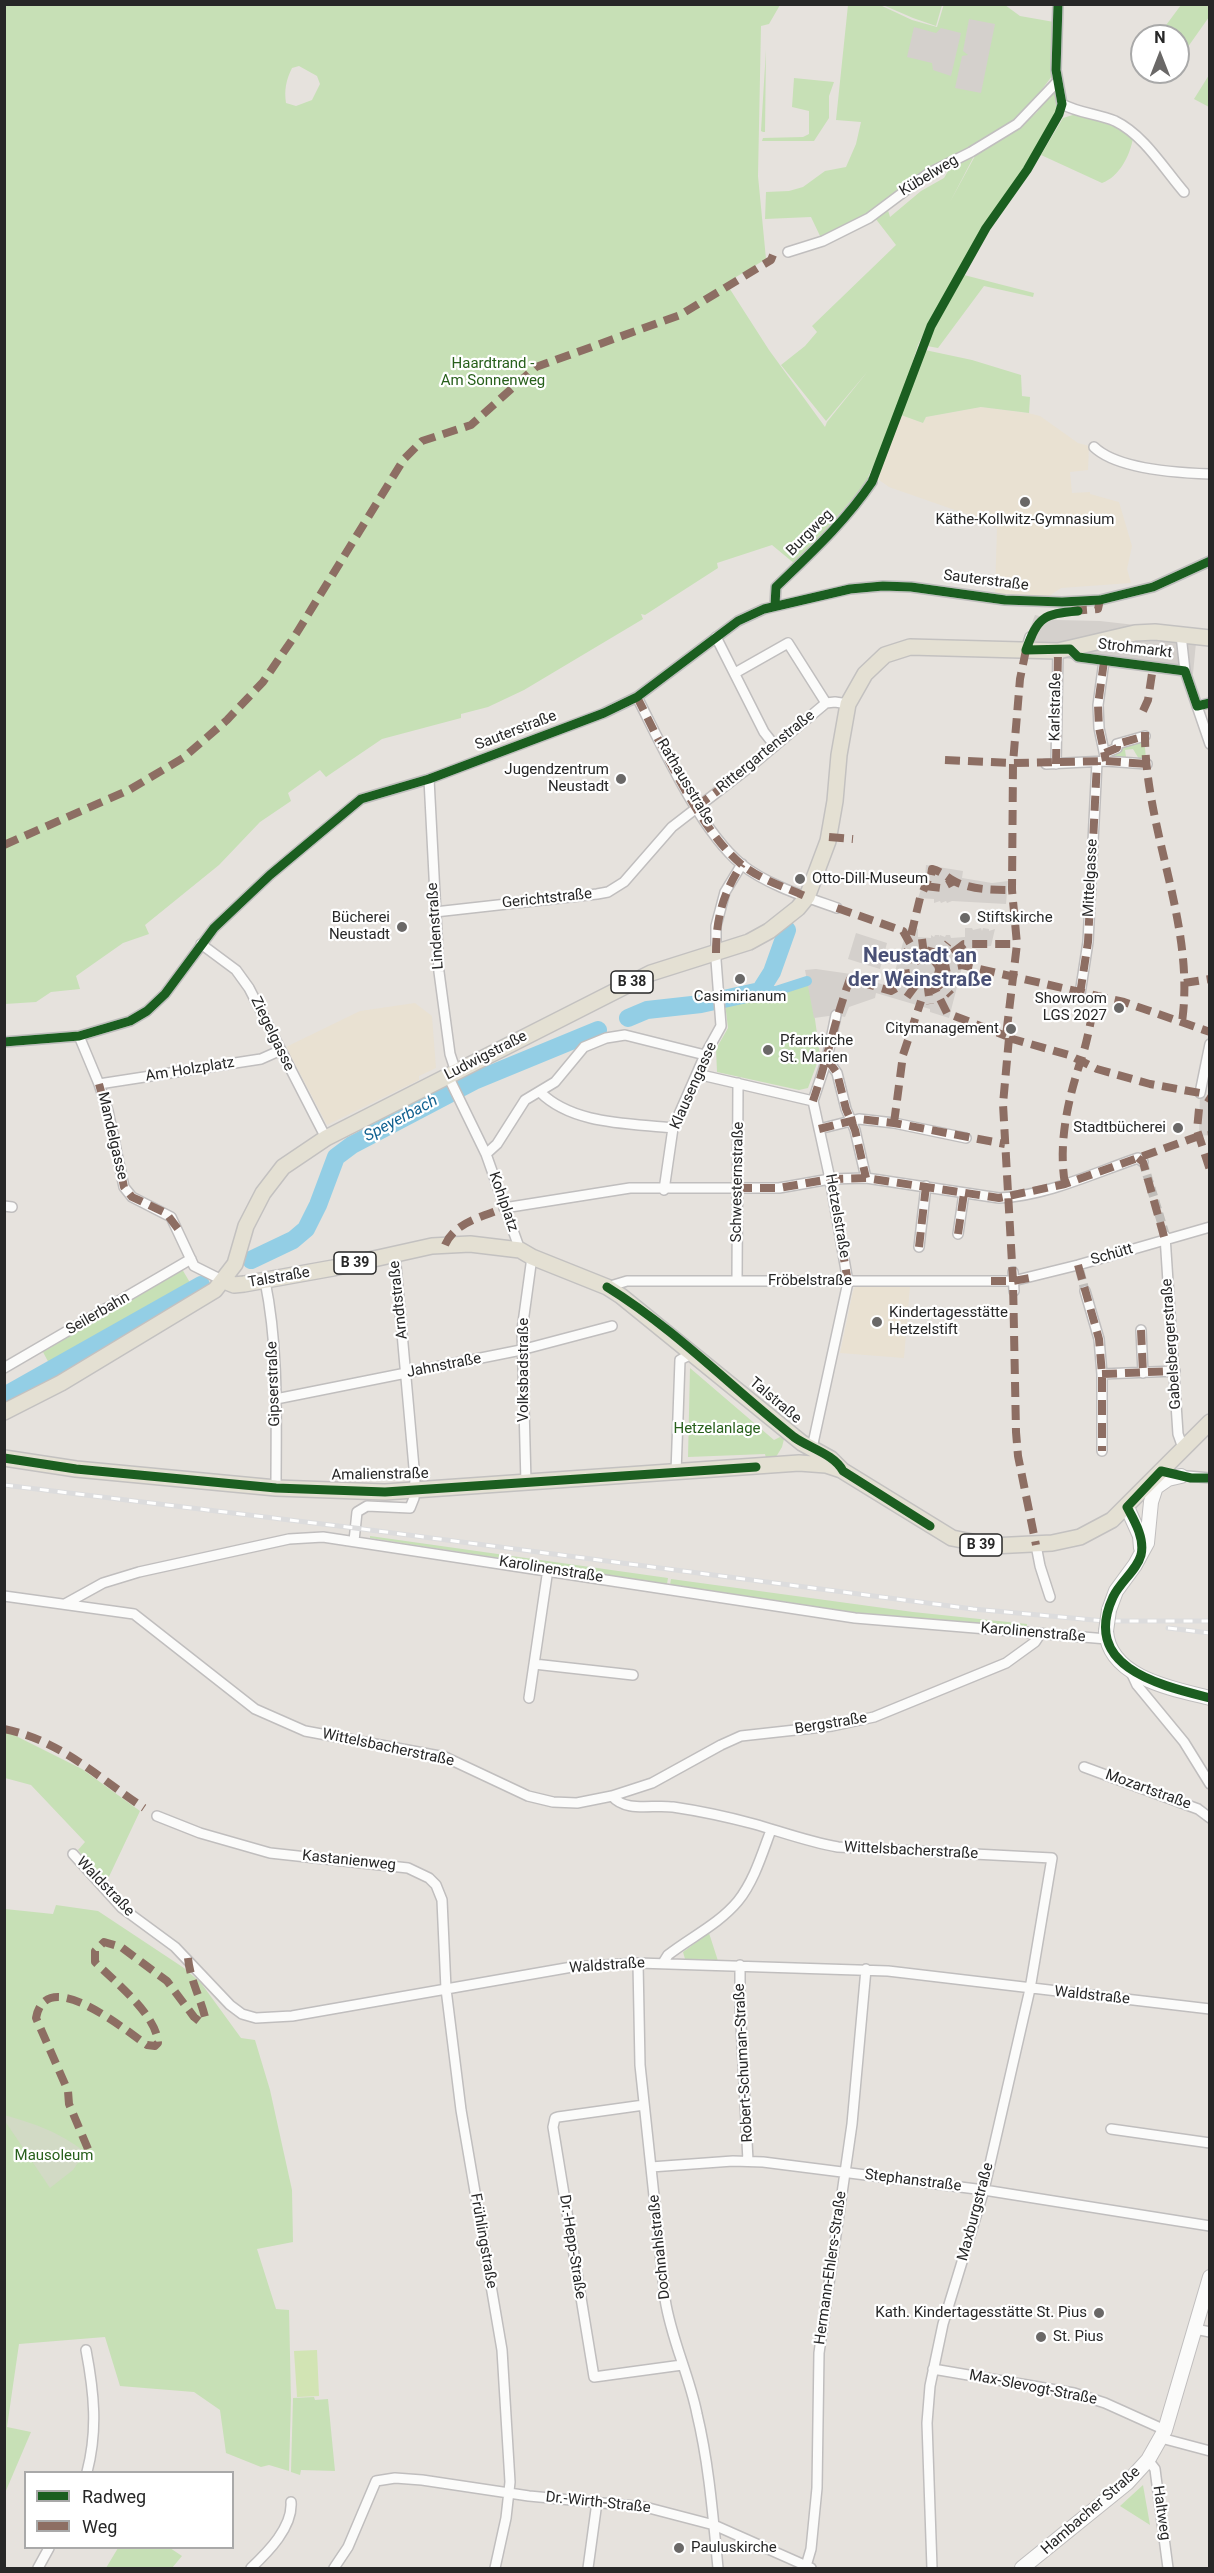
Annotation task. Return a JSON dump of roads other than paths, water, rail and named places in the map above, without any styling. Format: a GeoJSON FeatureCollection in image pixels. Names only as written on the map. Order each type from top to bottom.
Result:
{"type":"FeatureCollection","features":[{"type":"Feature","properties":{"kind":"main road","name":"Strohmarkt"},"geometry":{"type":"LineString","coordinates":[[848,704],[865,674],[875,663],[900,649],[1028,644],[1064,650],[1134,633],[1181,635]]}},
{"type":"Feature","properties":{"kind":"main road","name":"B 38"},"geometry":{"type":"LineString","coordinates":[[1181,635],[1209,638]]}},
{"type":"Feature","properties":{"kind":"main road","name":"B 38"},"geometry":{"type":"LineString","coordinates":[[807,897],[828,841],[848,704]]}},
{"type":"Feature","properties":{"kind":"main road","name":"Ludwigstraße"},"geometry":{"type":"LineString","coordinates":[[224,1281],[235,1264],[246,1226],[263,1193],[283,1167],[326,1138],[454,1082],[651,973],[749,942],[769,931],[798,908],[807,897]]}},
{"type":"Feature","properties":{"kind":"main road","name":"Talstraße"},"geometry":{"type":"LineString","coordinates":[[224,1281],[234,1285],[265,1281],[432,1246],[470,1244],[526,1254],[607,1287],[647,1315],[792,1435],[831,1459],[843,1471],[952,1538],[992,1546],[1036,1545]]}},
{"type":"Feature","properties":{"kind":"main road"},"geometry":{"type":"LineString","coordinates":[[235,1264],[245,1277],[265,1281]]}},
{"type":"Feature","properties":{"kind":"main road"},"geometry":{"type":"LineString","coordinates":[[4,1412],[61,1383],[211,1294],[224,1281]]}},
{"type":"Feature","properties":{"kind":"main road","name":"B 39"},"geometry":{"type":"LineString","coordinates":[[1036,1545],[1080,1537],[1112,1520],[1209,1422]]}},
{"type":"Feature","properties":{"kind":"main road"},"geometry":{"type":"LineString","coordinates":[[779,1464],[793,1452],[795,1444],[792,1435]]}},
{"type":"Feature","properties":{"kind":"main road"},"geometry":{"type":"LineString","coordinates":[[799,1463],[812,1448]]}},
{"type":"Feature","properties":{"kind":"main road","name":"Amalienstraße"},"geometry":{"type":"LineString","coordinates":[[4,1458],[76,1469],[276,1488],[374,1492],[526,1484],[799,1463],[826,1466],[843,1471]]}},
{"type":"Feature","properties":{"kind":"street"},"geometry":{"type":"LineString","coordinates":[[1058,4],[1056,70],[1062,104],[1105,117],[1126,127],[1141,141],[1184,192]]}},
{"type":"Feature","properties":{"kind":"street","name":"Kübelweg"},"geometry":{"type":"LineString","coordinates":[[788,252],[823,241],[869,218],[929,173],[971,152],[1017,124],[1058,81]]}},
{"type":"Feature","properties":{"kind":"street"},"geometry":{"type":"LineString","coordinates":[[1094,447],[1110,456],[1134,464],[1180,473],[1209,474]]}},
{"type":"Feature","properties":{"kind":"street","name":"Burgweg"},"geometry":{"type":"LineString","coordinates":[[775,605],[776,587],[842,522],[872,482]]}},
{"type":"Feature","properties":{"kind":"street","name":"Sauterstraße"},"geometry":{"type":"LineString","coordinates":[[4,1042],[79,1036],[130,1021],[147,1011],[165,994],[201,944],[270,875],[361,799],[429,779],[547,736],[637,698],[738,621],[775,605],[850,589],[883,586],[911,587],[1005,600],[1062,602],[1100,600],[1153,588],[1209,561]]}},
{"type":"Feature","properties":{"kind":"street"},"geometry":{"type":"LineString","coordinates":[[1181,635],[1185,671],[1209,744]]}},
{"type":"Feature","properties":{"kind":"street"},"geometry":{"type":"LineString","coordinates":[[716,637],[764,732],[775,746]]}},
{"type":"Feature","properties":{"kind":"street"},"geometry":{"type":"LineString","coordinates":[[735,674],[788,643],[826,703]]}},
{"type":"Feature","properties":{"kind":"street","name":"Strohmarkt"},"geometry":{"type":"LineString","coordinates":[[1064,650],[1078,657],[1185,671]]}},
{"type":"Feature","properties":{"kind":"street","name":"Karlstraße"},"geometry":{"type":"LineString","coordinates":[[1064,650],[1051,764],[1102,759]]}},
{"type":"Feature","properties":{"kind":"street","name":"Strohmarkt"},"geometry":{"type":"LineString","coordinates":[[1102,759],[1098,705],[1104,661]]}},
{"type":"Feature","properties":{"kind":"street","name":"Rathausstraße"},"geometry":{"type":"LineString","coordinates":[[637,698],[696,807],[742,864],[807,897],[837,908]]}},
{"type":"Feature","properties":{"kind":"street","name":"Rittergartenstraße"},"geometry":{"type":"LineString","coordinates":[[696,807],[826,703],[848,704]]}},
{"type":"Feature","properties":{"kind":"street"},"geometry":{"type":"LineString","coordinates":[[1197,706],[1209,703]]}},
{"type":"Feature","properties":{"kind":"street"},"geometry":{"type":"LineString","coordinates":[[1102,759],[1117,748],[1117,744],[1145,736]]}},
{"type":"Feature","properties":{"kind":"street"},"geometry":{"type":"LineString","coordinates":[[1102,759],[1147,764]]}},
{"type":"Feature","properties":{"kind":"street","name":"Mittelgasse"},"geometry":{"type":"LineString","coordinates":[[1080,994],[1088,942],[1102,759]]}},
{"type":"Feature","properties":{"kind":"street","name":"Lindenstraße"},"geometry":{"type":"LineString","coordinates":[[429,779],[435,912],[446,1031],[454,1082]]}},
{"type":"Feature","properties":{"kind":"street","name":"Gerichtstraße"},"geometry":{"type":"LineString","coordinates":[[435,912],[608,892],[624,882],[672,826],[696,807]]}},
{"type":"Feature","properties":{"kind":"street","name":"Klausengasse"},"geometry":{"type":"LineString","coordinates":[[663,1190],[673,1128],[705,1055],[721,1026],[716,926],[721,902],[742,864]]}},
{"type":"Feature","properties":{"kind":"street","name":"Ziegelgasse"},"geometry":{"type":"LineString","coordinates":[[201,944],[236,970],[249,988],[279,1051],[326,1138]]}},
{"type":"Feature","properties":{"kind":"street"},"geometry":{"type":"LineString","coordinates":[[697,1074],[813,1101],[827,1059],[836,1015]]}},
{"type":"Feature","properties":{"kind":"street","name":"Kohlplatz"},"geometry":{"type":"LineString","coordinates":[[486,1154],[497,1144],[521,1103],[555,1082],[584,1047],[614,1035],[625,1035],[705,1055]]}},
{"type":"Feature","properties":{"kind":"street","name":"Mandelgasse"},"geometry":{"type":"LineString","coordinates":[[79,1036],[99,1084],[113,1134],[124,1187],[132,1197],[171,1217],[194,1266],[224,1281]]}},
{"type":"Feature","properties":{"kind":"street"},"geometry":{"type":"LineString","coordinates":[[1200,1094],[1209,1044]]}},
{"type":"Feature","properties":{"kind":"street","name":"Am Holzplatz"},"geometry":{"type":"LineString","coordinates":[[99,1084],[261,1059],[279,1051]]}},
{"type":"Feature","properties":{"kind":"street"},"geometry":{"type":"LineString","coordinates":[[827,1059],[837,1072],[866,1178]]}},
{"type":"Feature","properties":{"kind":"street","name":"Kohlplatz"},"geometry":{"type":"LineString","coordinates":[[454,1082],[486,1154],[504,1208],[526,1254]]}},
{"type":"Feature","properties":{"kind":"street","name":"Schwesternstraße"},"geometry":{"type":"LineString","coordinates":[[736,1281],[738,1083]]}},
{"type":"Feature","properties":{"kind":"street"},"geometry":{"type":"LineString","coordinates":[[540,1092],[552,1102],[588,1117],[673,1128]]}},
{"type":"Feature","properties":{"kind":"street","name":"Hetzelstraße"},"geometry":{"type":"LineString","coordinates":[[812,1448],[848,1281],[813,1101]]}},
{"type":"Feature","properties":{"kind":"street"},"geometry":{"type":"LineString","coordinates":[[819,1129],[851,1120],[894,1123],[966,1138]]}},
{"type":"Feature","properties":{"kind":"street"},"geometry":{"type":"LineString","coordinates":[[504,1208],[630,1188],[663,1190],[779,1188],[830,1179],[866,1178],[1009,1198],[1065,1184],[1141,1160]]}},
{"type":"Feature","properties":{"kind":"street"},"geometry":{"type":"LineString","coordinates":[[919,1246],[926,1186]]}},
{"type":"Feature","properties":{"kind":"street"},"geometry":{"type":"LineString","coordinates":[[958,1234],[964,1193]]}},
{"type":"Feature","properties":{"kind":"street","name":"Schütt"},"geometry":{"type":"LineString","coordinates":[[1013,1281],[1079,1268],[1165,1237],[1209,1227]]}},
{"type":"Feature","properties":{"kind":"street","name":"Gabelsbergerstraße"},"geometry":{"type":"LineString","coordinates":[[1165,1237],[1178,1434],[1183,1448]]}},
{"type":"Feature","properties":{"kind":"street","name":"Arndtstraße"},"geometry":{"type":"LineString","coordinates":[[395,1254],[415,1491]]}},
{"type":"Feature","properties":{"kind":"street","name":"Volksbadstraße"},"geometry":{"type":"LineString","coordinates":[[526,1254],[521,1350],[526,1484]]}},
{"type":"Feature","properties":{"kind":"street","name":"Seilerbahn"},"geometry":{"type":"LineString","coordinates":[[4,1368],[191,1259]]}},
{"type":"Feature","properties":{"kind":"street","name":"Mandelgasse"},"geometry":{"type":"LineString","coordinates":[[204,1273],[211,1286],[211,1294]]}},
{"type":"Feature","properties":{"kind":"street","name":"Gipserstraße"},"geometry":{"type":"LineString","coordinates":[[265,1281],[273,1340],[276,1488]]}},
{"type":"Feature","properties":{"kind":"street","name":"Fröbelstraße"},"geometry":{"type":"LineString","coordinates":[[607,1287],[627,1281],[1013,1281]]}},
{"type":"Feature","properties":{"kind":"street"},"geometry":{"type":"LineString","coordinates":[[1085,1291],[1099,1339],[1102,1374],[1102,1451]]}},
{"type":"Feature","properties":{"kind":"street","name":"Jahnstraße"},"geometry":{"type":"LineString","coordinates":[[276,1400],[521,1350],[612,1326]]}},
{"type":"Feature","properties":{"kind":"street"},"geometry":{"type":"LineString","coordinates":[[1142,1330],[1143,1373]]}},
{"type":"Feature","properties":{"kind":"street"},"geometry":{"type":"LineString","coordinates":[[676,1473],[680,1360],[693,1353]]}},
{"type":"Feature","properties":{"kind":"street"},"geometry":{"type":"LineString","coordinates":[[1102,1374],[1175,1371]]}},
{"type":"Feature","properties":{"kind":"street"},"geometry":{"type":"LineString","coordinates":[[1209,1478],[1181,1476],[1161,1471],[1148,1517],[1147,1543],[1141,1556],[1116,1591],[1109,1610],[1106,1635],[1112,1651],[1131,1672],[1137,1684],[1196,1759],[1209,1784]]}},
{"type":"Feature","properties":{"kind":"street"},"geometry":{"type":"LineString","coordinates":[[1155,1488],[1168,1479],[1181,1476]]}},
{"type":"Feature","properties":{"kind":"street"},"geometry":{"type":"LineString","coordinates":[[354,1541],[357,1512],[367,1506],[410,1508],[415,1491]]}},
{"type":"Feature","properties":{"kind":"street"},"geometry":{"type":"LineString","coordinates":[[1126,1507],[1140,1510],[1148,1517]]}},
{"type":"Feature","properties":{"kind":"street"},"geometry":{"type":"LineString","coordinates":[[1126,1507],[1140,1536],[1141,1556]]}},
{"type":"Feature","properties":{"kind":"street","name":"Karolinenstraße"},"geometry":{"type":"LineString","coordinates":[[64,1604],[103,1583],[139,1572],[289,1539],[323,1537],[548,1569],[855,1618],[1041,1633],[1106,1635]]}},
{"type":"Feature","properties":{"kind":"street"},"geometry":{"type":"LineString","coordinates":[[1036,1545],[1050,1597]]}},
{"type":"Feature","properties":{"kind":"street"},"geometry":{"type":"LineString","coordinates":[[529,1698],[548,1569]]}},
{"type":"Feature","properties":{"kind":"street"},"geometry":{"type":"LineString","coordinates":[[4,1596],[64,1604]]}},
{"type":"Feature","properties":{"kind":"street","name":"Wittelsbacherstraße"},"geometry":{"type":"LineString","coordinates":[[64,1604],[129,1612],[140,1617],[255,1709],[291,1727],[445,1757],[515,1791],[542,1800],[577,1803],[612,1796],[627,1806],[671,1806],[771,1830],[814,1843],[838,1847],[1052,1858]]}},
{"type":"Feature","properties":{"kind":"street","name":"Bergstraße"},"geometry":{"type":"LineString","coordinates":[[612,1796],[664,1778],[741,1736],[832,1726],[874,1717],[1006,1664],[1035,1642],[1041,1633]]}},
{"type":"Feature","properties":{"kind":"street"},"geometry":{"type":"LineString","coordinates":[[534,1664],[633,1675]]}},
{"type":"Feature","properties":{"kind":"street"},"geometry":{"type":"LineString","coordinates":[[1131,1672],[1209,1698]]}},
{"type":"Feature","properties":{"kind":"street","name":"Mozartstraße"},"geometry":{"type":"LineString","coordinates":[[1084,1767],[1198,1809],[1209,1818]]}},
{"type":"Feature","properties":{"kind":"street","name":"Kastanienweg"},"geometry":{"type":"LineString","coordinates":[[157,1816],[200,1833],[260,1851],[393,1865],[408,1868],[429,1878],[436,1885],[442,1900],[446,1989]]}},
{"type":"Feature","properties":{"kind":"street"},"geometry":{"type":"LineString","coordinates":[[663,1963],[668,1955],[720,1918],[738,1901],[755,1872],[771,1830]]}},
{"type":"Feature","properties":{"kind":"street","name":"Waldstraße"},"geometry":{"type":"LineString","coordinates":[[73,1854],[122,1908],[175,1947],[230,2005],[248,2016],[261,2019],[292,2016],[572,1967],[638,1963],[866,1969],[1209,2008]]}},
{"type":"Feature","properties":{"kind":"street","name":"Maxburgstraße"},"geometry":{"type":"LineString","coordinates":[[932,2568],[927,2423],[933,2369],[984,2190],[1030,1989],[1052,1858]]}},
{"type":"Feature","properties":{"kind":"street","name":"Dochnahlstraße"},"geometry":{"type":"LineString","coordinates":[[638,1963],[640,2065],[667,2315],[697,2412],[718,2568]]}},
{"type":"Feature","properties":{"kind":"street","name":"Robert-Schuman-Straße"},"geometry":{"type":"LineString","coordinates":[[741,1965],[740,2017],[748,2161]]}},
{"type":"Feature","properties":{"kind":"street","name":"Hermann-Ehlers-Straße"},"geometry":{"type":"LineString","coordinates":[[809,2567],[817,2488],[819,2353],[855,2102],[866,1969]]}},
{"type":"Feature","properties":{"kind":"street","name":"Frühlingstraße"},"geometry":{"type":"LineString","coordinates":[[446,1989],[466,2144],[502,2350],[510,2493],[495,2568]]}},
{"type":"Feature","properties":{"kind":"street","name":"Dr.-Hepp-Straße"},"geometry":{"type":"LineString","coordinates":[[644,2105],[558,2117],[555,2118],[553,2127],[594,2377],[682,2365]]}},
{"type":"Feature","properties":{"kind":"street"},"geometry":{"type":"LineString","coordinates":[[1111,2129],[1209,2143]]}},
{"type":"Feature","properties":{"kind":"street","name":"Stephanstraße"},"geometry":{"type":"LineString","coordinates":[[651,2167],[748,2161],[984,2190],[1209,2226]]}},
{"type":"Feature","properties":{"kind":"street","name":"Hambacher Straße"},"geometry":{"type":"LineString","coordinates":[[1022,2568],[1127,2483],[1148,2460],[1163,2434],[1196,2329],[1209,2277]]}},
{"type":"Feature","properties":{"kind":"street"},"geometry":{"type":"LineString","coordinates":[[1196,2329],[1209,2332]]}},
{"type":"Feature","properties":{"kind":"street"},"geometry":{"type":"LineString","coordinates":[[86,2350],[95,2410],[93,2442],[87,2471]]}},
{"type":"Feature","properties":{"kind":"street","name":"Max-Slevogt-Straße"},"geometry":{"type":"LineString","coordinates":[[933,2369],[1074,2393],[1105,2403],[1163,2434],[1209,2451]]}},
{"type":"Feature","properties":{"kind":"street","name":"Haltweg"},"geometry":{"type":"LineString","coordinates":[[1148,2460],[1156,2477],[1168,2568]]}},
{"type":"Feature","properties":{"kind":"street","name":"Dr.-Wirth-Straße"},"geometry":{"type":"LineString","coordinates":[[334,2568],[348,2547],[376,2481],[395,2478],[645,2507],[714,2525],[809,2567]]}},
{"type":"Feature","properties":{"kind":"street"},"geometry":{"type":"LineString","coordinates":[[251,2568],[271,2547],[284,2527],[290,2513],[291,2502]]}},
{"type":"Feature","properties":{"kind":"street"},"geometry":{"type":"LineString","coordinates":[[588,2568],[597,2502]]}},
{"type":"Feature","properties":{"kind":"street"},"geometry":{"type":"LineString","coordinates":[[38,2568],[48,2549]]}},
{"type":"Feature","properties":{"kind":"waterway","name":"Speyerbach"},"geometry":{"type":"LineString","coordinates":[[628,1018],[647,1010],[701,1004],[760,991],[772,972],[787,930]]}},
{"type":"Feature","properties":{"kind":"waterway","name":"Speyerbach"},"geometry":{"type":"LineString","coordinates":[[760,991],[776,991],[807,981]]}},
{"type":"Feature","properties":{"kind":"waterway","name":"Speyerbach"},"geometry":{"type":"LineString","coordinates":[[251,1260],[293,1240],[306,1229],[318,1205],[336,1157],[352,1145],[474,1081],[598,1030]]}},
{"type":"Feature","properties":{"kind":"waterway","name":"Speyerbach"},"geometry":{"type":"LineString","coordinates":[[4,1396],[201,1285]]}},
{"type":"Feature","properties":{"kind":"tunnel"},"geometry":{"type":"LineString","coordinates":[[1143,1162],[1165,1234]]}},
{"type":"Feature","properties":{"kind":"tunnel"},"geometry":{"type":"LineString","coordinates":[[1080,1271],[1085,1291]]}},
{"type":"Feature","properties":{"kind":"railway"},"geometry":{"type":"LineString","coordinates":[[4,1485],[355,1528],[973,1609],[1105,1621],[1210,1621]]}},
{"type":"Feature","properties":{"kind":"railway"},"geometry":{"type":"LineString","coordinates":[[1168,1628],[1210,1633]]}},
{"type":"Feature","properties":{"kind":"place","name":"Käthe-Kollwitz-Gymnasium"},"geometry":{"type":"Point","coordinates":[1025,502]}},
{"type":"Feature","properties":{"kind":"place","name":"Jugendzentrum Neustadt"},"geometry":{"type":"Point","coordinates":[621,779]}},
{"type":"Feature","properties":{"kind":"place","name":"Otto-Dill-Museum"},"geometry":{"type":"Point","coordinates":[800,879]}},
{"type":"Feature","properties":{"kind":"place","name":"Stiftskirche"},"geometry":{"type":"Point","coordinates":[965,918]}},
{"type":"Feature","properties":{"kind":"place","name":"Bücherei Neustadt"},"geometry":{"type":"Point","coordinates":[402,927]}},
{"type":"Feature","properties":{"kind":"place","name":"Casimirianum"},"geometry":{"type":"Point","coordinates":[740,979]}},
{"type":"Feature","properties":{"kind":"place","name":"Showroom LGS 2027"},"geometry":{"type":"Point","coordinates":[1119,1008]}},
{"type":"Feature","properties":{"kind":"place","name":"Citymanagement"},"geometry":{"type":"Point","coordinates":[1011,1029]}},
{"type":"Feature","properties":{"kind":"place","name":"Pfarrkirche St. Marien"},"geometry":{"type":"Point","coordinates":[768,1050]}},
{"type":"Feature","properties":{"kind":"place","name":"Stadtbücherei"},"geometry":{"type":"Point","coordinates":[1178,1128]}},
{"type":"Feature","properties":{"kind":"place","name":"Kindertagesstätte Hetzelstift"},"geometry":{"type":"Point","coordinates":[877,1322]}},
{"type":"Feature","properties":{"kind":"place","name":"Kath. Kindertagesstätte St. Pius"},"geometry":{"type":"Point","coordinates":[1099,2313]}},
{"type":"Feature","properties":{"kind":"place","name":"St. Pius"},"geometry":{"type":"Point","coordinates":[1041,2337]}},
{"type":"Feature","properties":{"kind":"place","name":"Pauluskirche"},"geometry":{"type":"Point","coordinates":[679,2548]}},
{"type":"Feature","properties":{"kind":"district","name":"Neustadt an der Weinstraße"},"geometry":{"type":"Point","coordinates":[920,969]}},
{"type":"Feature","properties":{"kind":"park label","name":"Haardtrand - Am Sonnenweg"},"geometry":{"type":"Point","coordinates":[493,372]}},
{"type":"Feature","properties":{"kind":"park label","name":"Hetzelanlage"},"geometry":{"type":"Point","coordinates":[717,1429]}},
{"type":"Feature","properties":{"kind":"park label","name":"Mausoleum"},"geometry":{"type":"Point","coordinates":[54,2156]}}]}
